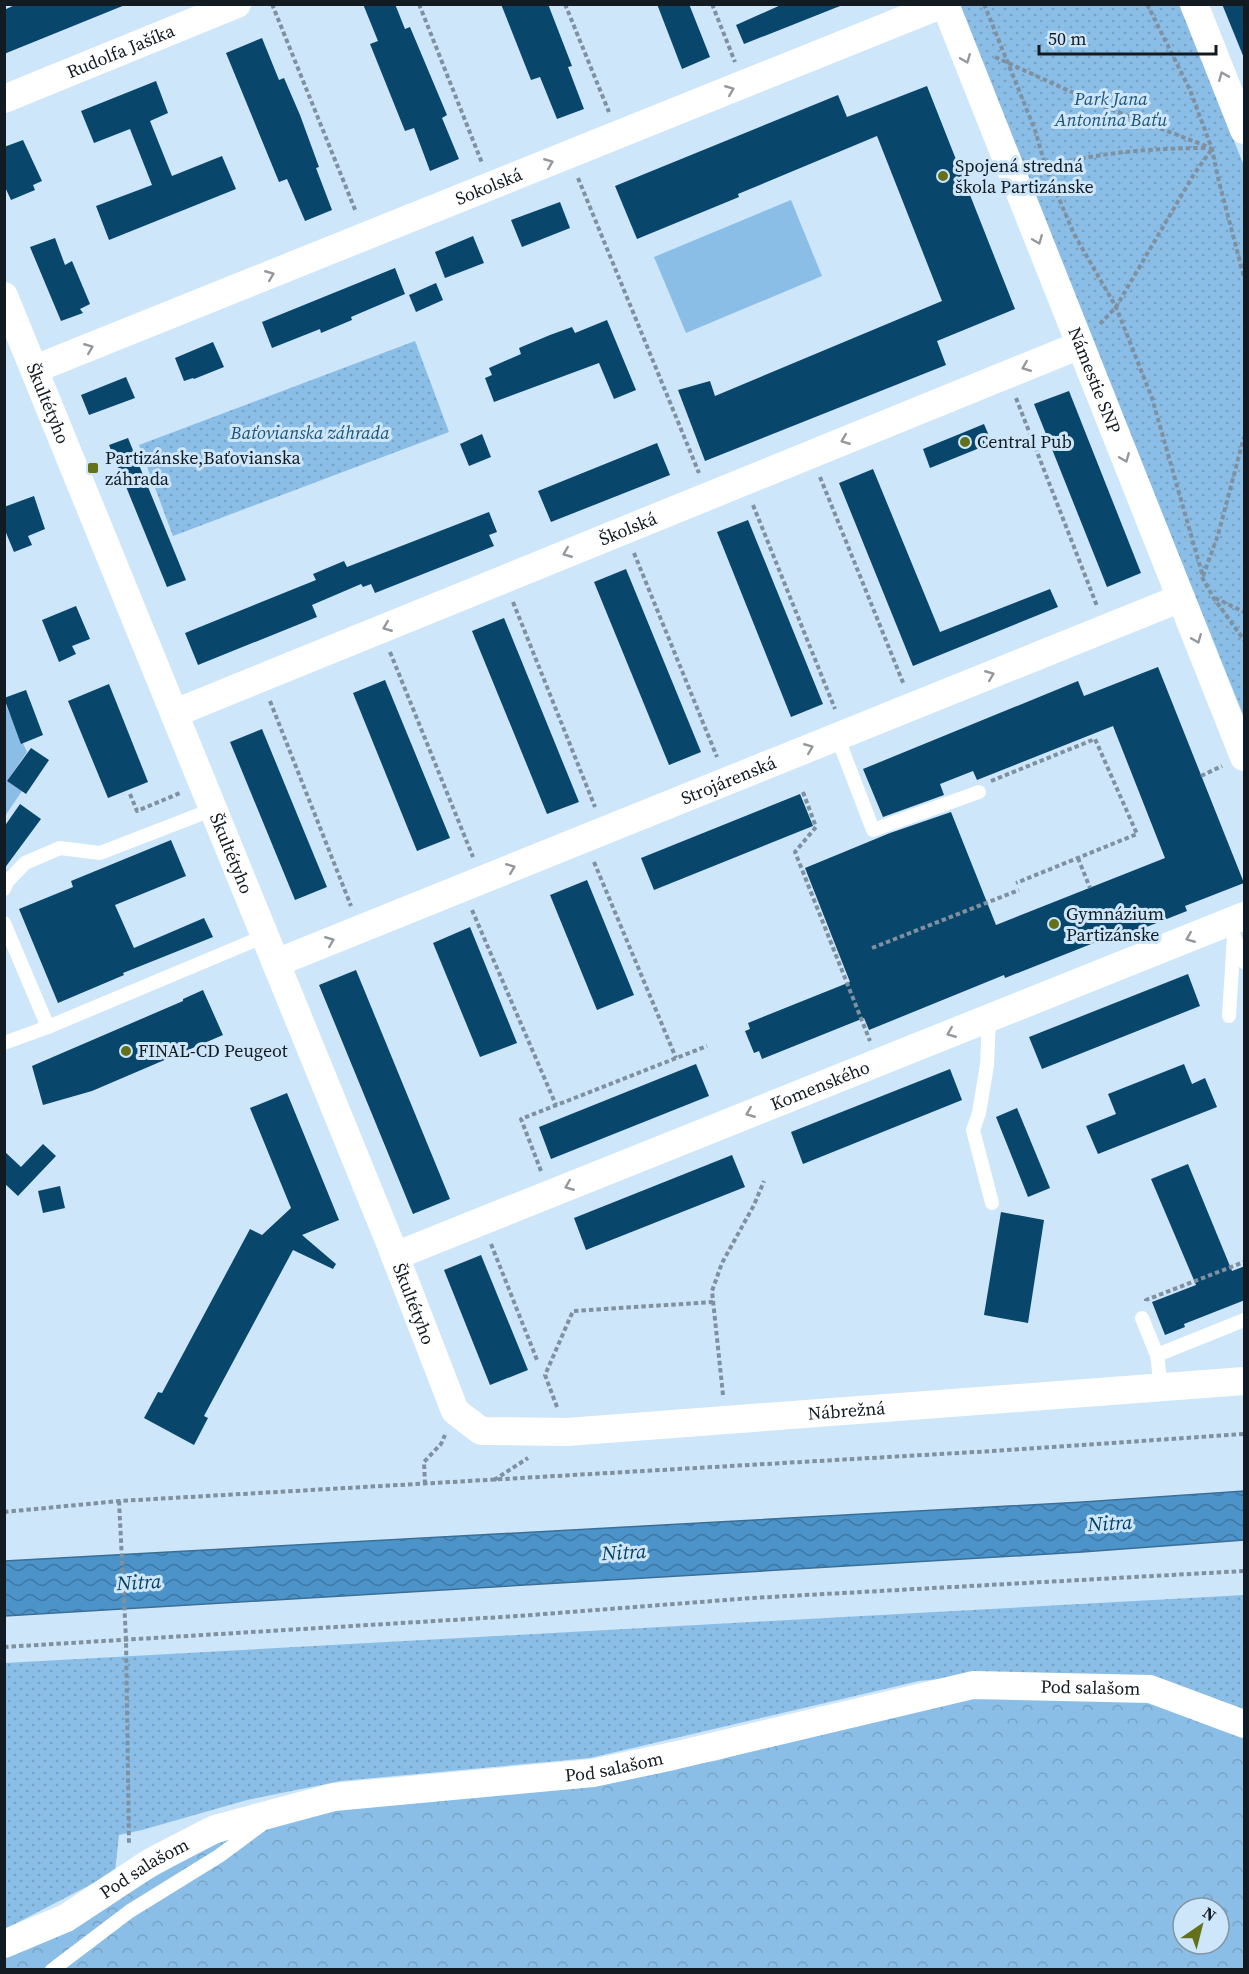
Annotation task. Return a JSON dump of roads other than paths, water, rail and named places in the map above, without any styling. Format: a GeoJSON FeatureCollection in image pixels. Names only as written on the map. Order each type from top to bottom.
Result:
{"type":"FeatureCollection","features":[{"type":"Feature","properties":{"kind":"street","name":"Rudolfa Jašíka"},"geometry":{"type":"LineString","coordinates":[[4,99],[237,4]]}},
{"type":"Feature","properties":{"kind":"street","name":"Sokolská"},"geometry":{"type":"LineString","coordinates":[[35,369],[944,4]]}},
{"type":"Feature","properties":{"kind":"street","name":"Námestie SNP"},"geometry":{"type":"LineString","coordinates":[[944,4],[1179,592],[1235,761]]}},
{"type":"Feature","properties":{"kind":"street"},"geometry":{"type":"LineString","coordinates":[[1194,4],[1245,130]]}},
{"type":"Feature","properties":{"kind":"street","name":"Škultétyho"},"geometry":{"type":"LineString","coordinates":[[4,296],[209,796],[395,1256],[455,1411]]}},
{"type":"Feature","properties":{"kind":"street","name":"Školská"},"geometry":{"type":"LineString","coordinates":[[175,713],[1080,345]]}},
{"type":"Feature","properties":{"kind":"street","name":"Strojárenská"},"geometry":{"type":"LineString","coordinates":[[276,963],[1106,627],[1179,592]]}},
{"type":"Feature","properties":{"kind":"street","name":"Komenského"},"geometry":{"type":"LineString","coordinates":[[395,1256],[989,1018],[1236,925]]}},
{"type":"Feature","properties":{"kind":"street","name":"Nábrežná"},"geometry":{"type":"LineString","coordinates":[[455,1411],[482,1431],[567,1431],[1245,1381]]}},
{"type":"Feature","properties":{"kind":"street","name":"Pod salašom"},"geometry":{"type":"LineString","coordinates":[[4,1944],[66,1918],[151,1862],[215,1829],[334,1797],[593,1773],[973,1685],[1150,1689],[1245,1724]]}},
{"type":"Feature","properties":{"kind":"lane"},"geometry":{"type":"LineString","coordinates":[[841,735],[873,830],[983,787]]}},
{"type":"Feature","properties":{"kind":"lane"},"geometry":{"type":"LineString","coordinates":[[4,889],[25,863],[60,848],[100,853],[209,796]]}},
{"type":"Feature","properties":{"kind":"lane"},"geometry":{"type":"LineString","coordinates":[[4,923],[48,1027]]}},
{"type":"Feature","properties":{"kind":"lane"},"geometry":{"type":"LineString","coordinates":[[1236,925],[1245,962]]}},
{"type":"Feature","properties":{"kind":"lane"},"geometry":{"type":"LineString","coordinates":[[1228,1016],[1236,925]]}},
{"type":"Feature","properties":{"kind":"lane"},"geometry":{"type":"LineString","coordinates":[[4,1043],[48,1027],[265,936]]}},
{"type":"Feature","properties":{"kind":"lane"},"geometry":{"type":"LineString","coordinates":[[989,1018],[987,1065],[979,1113],[973,1130],[992,1203]]}},
{"type":"Feature","properties":{"kind":"lane"},"geometry":{"type":"LineString","coordinates":[[1142,1318],[1157,1355],[1161,1387]]}},
{"type":"Feature","properties":{"kind":"lane"},"geometry":{"type":"LineString","coordinates":[[1157,1355],[1245,1320]]}},
{"type":"Feature","properties":{"kind":"lane"},"geometry":{"type":"LineString","coordinates":[[52,1970],[129,1911],[219,1856],[278,1813]]}},
{"type":"Feature","properties":{"kind":"water","name":"Nitra"},"geometry":{"type":"Polygon","coordinates":[[[1244,1491],[1244,1540],[1082,1552],[5,1616],[5,1561],[1083,1502],[1244,1491]]]}},
{"type":"Feature","properties":{"kind":"place","name":"Spojená stredná škola Partizánske"},"geometry":{"type":"Point","coordinates":[943,176]}},
{"type":"Feature","properties":{"kind":"place","name":"Central Pub"},"geometry":{"type":"Point","coordinates":[965,442]}},
{"type":"Feature","properties":{"kind":"place","name":"Partizánske,Baťovianska záhrada"},"geometry":{"type":"Point","coordinates":[93,468]}},
{"type":"Feature","properties":{"kind":"place","name":"Gymnázium Partizánske"},"geometry":{"type":"Point","coordinates":[1054,924]}},
{"type":"Feature","properties":{"kind":"place","name":"FINAL-CD Peugeot"},"geometry":{"type":"Point","coordinates":[126,1051]}},
{"type":"Feature","properties":{"kind":"park label","name":"Park Jana Antonína Baťu"},"geometry":{"type":"Point","coordinates":[1111,109]}},
{"type":"Feature","properties":{"kind":"park label","name":"Baťovianska záhrada"},"geometry":{"type":"Point","coordinates":[310,433]}}]}
